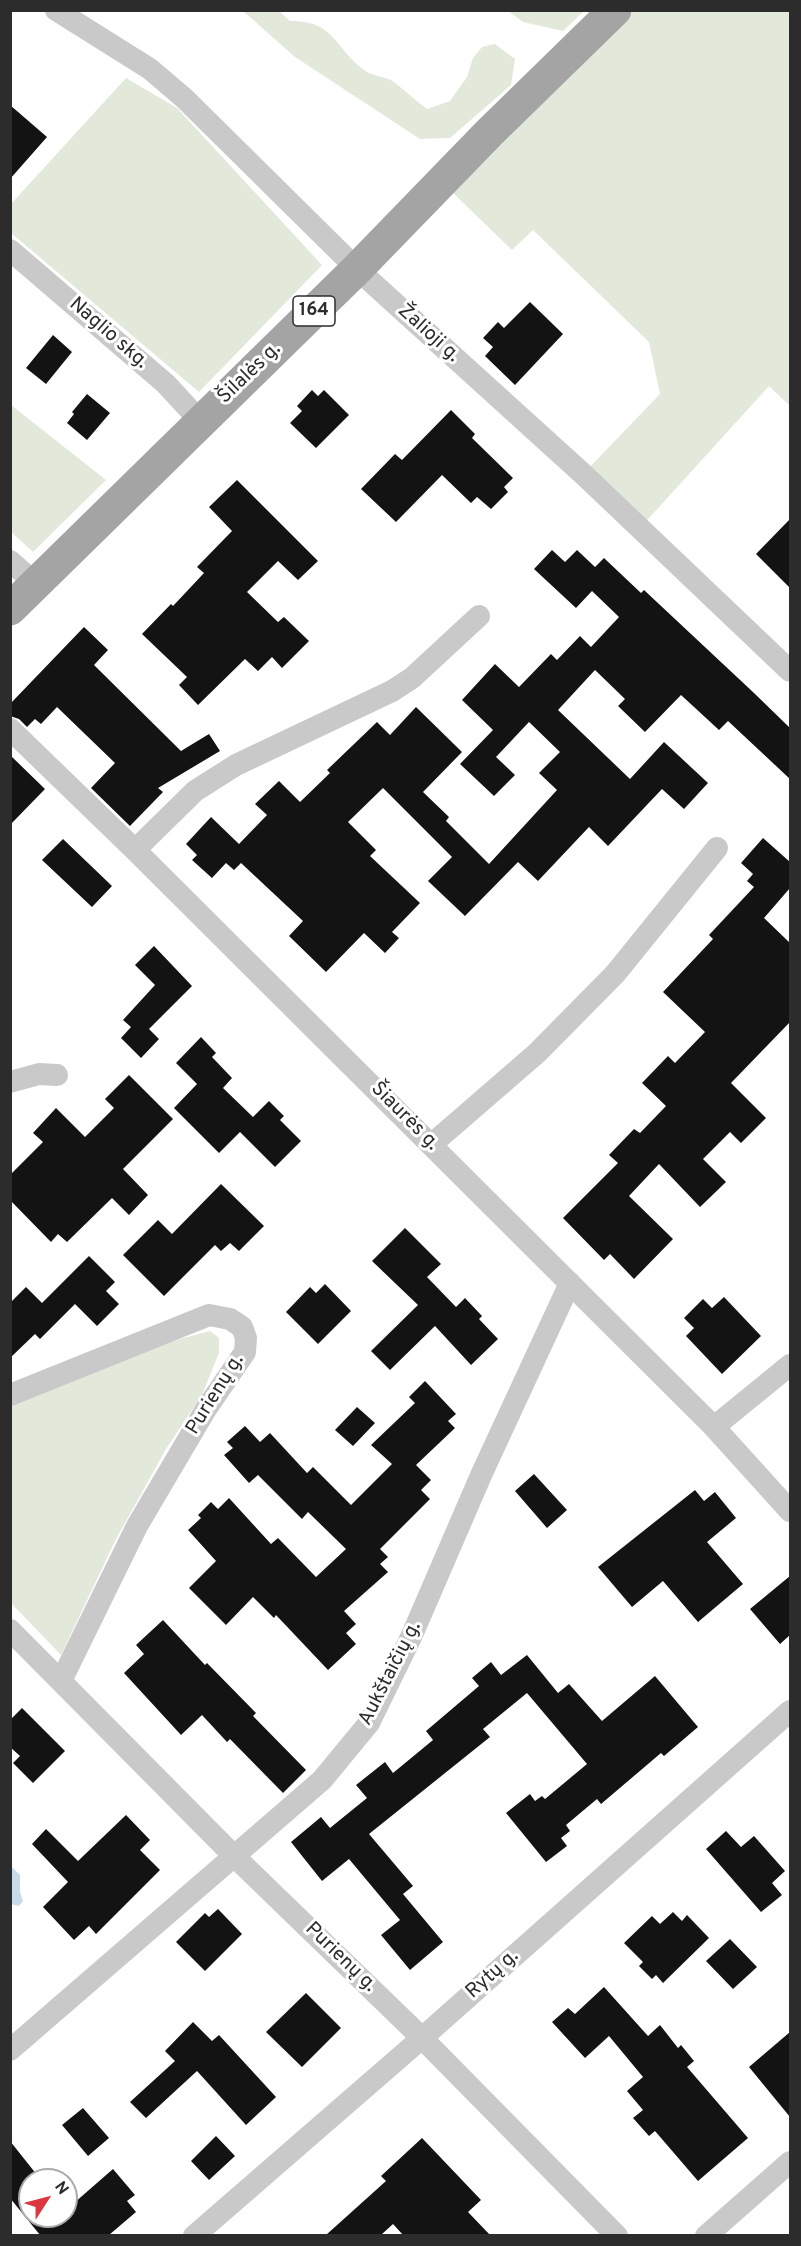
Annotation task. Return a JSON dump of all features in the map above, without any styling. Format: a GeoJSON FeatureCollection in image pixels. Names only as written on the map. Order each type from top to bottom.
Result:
{"type":"FeatureCollection","features":[{"type":"Feature","properties":{"kind":"main road","name":"Šilalės g."},"geometry":{"type":"LineString","coordinates":[[10,609],[357,268],[615,10]]}},
{"type":"Feature","properties":{"kind":"street","name":"Žalioji g."},"geometry":{"type":"LineString","coordinates":[[56,10],[150,69],[184,98],[357,268],[583,474],[790,670]]}},
{"type":"Feature","properties":{"kind":"street","name":"Naglio skg."},"geometry":{"type":"LineString","coordinates":[[10,250],[165,384],[201,422]]}},
{"type":"Feature","properties":{"kind":"street"},"geometry":{"type":"LineString","coordinates":[[10,561],[36,584]]}},
{"type":"Feature","properties":{"kind":"street"},"geometry":{"type":"LineString","coordinates":[[135,850],[195,791],[236,765],[392,692],[412,678],[479,616]]}},
{"type":"Feature","properties":{"kind":"street","name":"Šiaurės g."},"geometry":{"type":"LineString","coordinates":[[10,729],[570,1282],[714,1427],[790,1511]]}},
{"type":"Feature","properties":{"kind":"street"},"geometry":{"type":"LineString","coordinates":[[432,1144],[537,1053],[615,974],[717,848]]}},
{"type":"Feature","properties":{"kind":"street"},"geometry":{"type":"LineString","coordinates":[[10,1082],[39,1074],[57,1075]]}},
{"type":"Feature","properties":{"kind":"street","name":"Aukštaičių g."},"geometry":{"type":"LineString","coordinates":[[10,2050],[322,1780],[369,1723],[412,1635],[482,1473],[570,1282]]}},
{"type":"Feature","properties":{"kind":"street","name":"Purienų g."},"geometry":{"type":"LineString","coordinates":[[10,1395],[209,1316],[230,1319],[242,1327],[246,1338],[245,1352],[206,1409],[137,1526],[61,1681]]}},
{"type":"Feature","properties":{"kind":"street"},"geometry":{"type":"LineString","coordinates":[[714,1427],[790,1365]]}},
{"type":"Feature","properties":{"kind":"street","name":"Purienų g."},"geometry":{"type":"LineString","coordinates":[[11,1631],[234,1856],[422,2038],[617,2235]]}},
{"type":"Feature","properties":{"kind":"street","name":"Rytų g."},"geometry":{"type":"LineString","coordinates":[[194,2235],[422,2038],[790,1711]]}},
{"type":"Feature","properties":{"kind":"street"},"geometry":{"type":"LineString","coordinates":[[706,2235],[790,2162]]}},
{"type":"Feature","properties":{"kind":"green space"},"geometry":{"type":"Polygon","coordinates":[[[243,11],[279,11],[290,21],[316,25],[332,36],[364,70],[394,82],[427,109],[450,101],[467,77],[473,58],[482,47],[495,44],[515,59],[511,85],[450,138],[420,139],[295,57],[243,11]]]}},
{"type":"Feature","properties":{"kind":"green space"},"geometry":{"type":"Polygon","coordinates":[[[508,11],[584,11],[563,31],[523,22],[508,11]]]}},
{"type":"Feature","properties":{"kind":"green space"},"geometry":{"type":"Polygon","coordinates":[[[634,11],[790,11],[790,406],[769,386],[640,528],[583,474],[660,394],[649,342],[533,230],[512,250],[453,193],[586,55],[634,11]]]}},
{"type":"Feature","properties":{"kind":"green space"},"geometry":{"type":"Polygon","coordinates":[[[126,78],[177,108],[322,265],[199,392],[11,233],[11,204],[126,78]]]}},
{"type":"Feature","properties":{"kind":"green space"},"geometry":{"type":"Polygon","coordinates":[[[11,405],[106,480],[33,552],[11,532],[11,405]]]}},
{"type":"Feature","properties":{"kind":"green space"},"geometry":{"type":"Polygon","coordinates":[[[210,1331],[219,1338],[219,1353],[202,1395],[166,1449],[115,1541],[61,1655],[11,1603],[11,1406],[109,1363],[210,1331]]]}},
{"type":"Feature","properties":{"kind":"water"},"geometry":{"type":"Polygon","coordinates":[[[11,1866],[20,1875],[20,1892],[23,1901],[19,1906],[11,1904],[11,1866]]]}},
{"type":"Feature","properties":{"kind":"building"},"geometry":{"type":"Polygon","coordinates":[[[10,105],[47,137],[10,179],[10,105]]]}},
{"type":"Feature","properties":{"kind":"building"},"geometry":{"type":"Polygon","coordinates":[[[530,302],[563,334],[515,385],[485,356],[493,347],[483,338],[498,322],[504,328],[530,302]]]}},
{"type":"Feature","properties":{"kind":"building"},"geometry":{"type":"Polygon","coordinates":[[[53,335],[72,352],[46,384],[26,368],[53,335]]]}},
{"type":"Feature","properties":{"kind":"building"},"geometry":{"type":"Polygon","coordinates":[[[312,390],[318,396],[324,390],[349,415],[316,448],[290,423],[302,411],[297,406],[312,390]]]}},
{"type":"Feature","properties":{"kind":"building"},"geometry":{"type":"Polygon","coordinates":[[[87,394],[110,413],[87,440],[67,423],[74,414],[72,412],[87,394]]]}},
{"type":"Feature","properties":{"kind":"building"},"geometry":{"type":"Polygon","coordinates":[[[451,410],[475,434],[472,438],[513,478],[504,487],[508,492],[491,509],[477,497],[471,503],[442,475],[396,522],[361,489],[395,454],[402,460],[451,410]]]}},
{"type":"Feature","properties":{"kind":"building"},"geometry":{"type":"Polygon","coordinates":[[[237,480],[318,561],[298,580],[278,561],[247,592],[278,622],[284,617],[309,641],[282,668],[272,657],[258,671],[245,659],[198,705],[179,685],[187,677],[142,634],[204,573],[197,567],[232,531],[209,507],[237,480]]]}},
{"type":"Feature","properties":{"kind":"building"},"geometry":{"type":"Polygon","coordinates":[[[790,519],[790,588],[756,554],[790,519]]]}},
{"type":"Feature","properties":{"kind":"building"},"geometry":{"type":"Polygon","coordinates":[[[552,550],[565,562],[577,550],[595,567],[604,558],[641,593],[644,590],[754,693],[790,728],[790,779],[728,721],[719,730],[681,695],[645,732],[618,706],[625,699],[595,670],[558,710],[630,779],[664,742],[708,783],[684,809],[662,789],[608,846],[589,827],[538,881],[518,862],[465,916],[428,881],[452,857],[383,788],[348,822],[376,850],[370,856],[420,903],[392,932],[399,938],[385,953],[364,933],[326,972],[289,936],[303,921],[241,863],[234,870],[226,863],[212,878],[192,860],[197,855],[186,844],[211,817],[239,844],[267,815],[255,804],[279,781],[300,802],[330,773],[327,770],[377,722],[390,735],[416,707],[462,752],[423,792],[449,817],[446,821],[489,864],[557,790],[539,773],[560,752],[529,722],[496,757],[515,775],[494,796],[460,764],[493,730],[462,700],[495,664],[519,687],[551,654],[557,660],[580,636],[591,647],[619,617],[592,591],[576,608],[534,569],[552,550]]]}},
{"type":"Feature","properties":{"kind":"building"},"geometry":{"type":"Polygon","coordinates":[[[84,627],[108,650],[94,665],[181,751],[209,734],[220,751],[158,788],[163,792],[130,826],[91,788],[115,763],[57,707],[41,724],[35,719],[27,727],[19,719],[10,716],[10,704],[84,627]]]}},
{"type":"Feature","properties":{"kind":"building"},"geometry":{"type":"Polygon","coordinates":[[[10,755],[45,789],[10,825],[10,755]]]}},
{"type":"Feature","properties":{"kind":"building"},"geometry":{"type":"Polygon","coordinates":[[[763,838],[790,862],[790,888],[764,918],[790,943],[790,1022],[731,1083],[766,1118],[741,1143],[730,1132],[703,1159],[726,1182],[700,1207],[659,1164],[629,1196],[673,1239],[634,1279],[610,1254],[604,1260],[563,1218],[618,1163],[609,1155],[634,1129],[640,1133],[666,1106],[642,1083],[668,1056],[675,1063],[705,1032],[663,992],[713,939],[709,935],[754,887],[747,881],[753,874],[741,863],[763,838]]]}},
{"type":"Feature","properties":{"kind":"building"},"geometry":{"type":"Polygon","coordinates":[[[63,839],[112,886],[92,907],[42,860],[63,839]]]}},
{"type":"Feature","properties":{"kind":"building"},"geometry":{"type":"Polygon","coordinates":[[[154,946],[192,986],[149,1029],[159,1039],[141,1058],[121,1038],[131,1027],[123,1020],[155,985],[135,965],[154,946]]]}},
{"type":"Feature","properties":{"kind":"building"},"geometry":{"type":"Polygon","coordinates":[[[201,1037],[216,1053],[212,1057],[232,1078],[223,1088],[253,1117],[269,1101],[284,1116],[280,1120],[301,1141],[275,1167],[240,1132],[219,1153],[174,1108],[197,1084],[176,1063],[201,1037]]]}},
{"type":"Feature","properties":{"kind":"building"},"geometry":{"type":"Polygon","coordinates":[[[129,1075],[173,1119],[123,1169],[148,1195],[129,1215],[112,1198],[67,1242],[58,1234],[51,1242],[10,1200],[10,1175],[43,1142],[33,1133],[56,1108],[85,1137],[114,1108],[105,1099],[129,1075]]]}},
{"type":"Feature","properties":{"kind":"building"},"geometry":{"type":"Polygon","coordinates":[[[221,1184],[264,1226],[239,1251],[230,1243],[221,1251],[215,1245],[164,1296],[123,1255],[158,1220],[172,1234],[221,1184]]]}},
{"type":"Feature","properties":{"kind":"building"},"geometry":{"type":"Polygon","coordinates":[[[405,1228],[441,1264],[427,1277],[456,1307],[465,1298],[482,1316],[479,1319],[498,1339],[471,1365],[435,1326],[390,1370],[371,1351],[418,1305],[372,1261],[405,1228]]]}},
{"type":"Feature","properties":{"kind":"building"},"geometry":{"type":"Polygon","coordinates":[[[89,1256],[115,1282],[106,1291],[119,1304],[97,1326],[75,1304],[40,1339],[35,1334],[10,1358],[10,1303],[26,1287],[42,1303],[89,1256]]]}},
{"type":"Feature","properties":{"kind":"building"},"geometry":{"type":"Polygon","coordinates":[[[325,1284],[351,1311],[318,1344],[286,1312],[310,1287],[316,1293],[325,1284]]]}},
{"type":"Feature","properties":{"kind":"building"},"geometry":{"type":"Polygon","coordinates":[[[724,1297],[761,1336],[722,1374],[686,1336],[694,1328],[684,1318],[703,1299],[712,1308],[724,1297]]]}},
{"type":"Feature","properties":{"kind":"building"},"geometry":{"type":"Polygon","coordinates":[[[425,1381],[456,1414],[448,1421],[455,1428],[416,1465],[431,1480],[421,1490],[430,1499],[380,1549],[388,1557],[380,1564],[388,1572],[344,1611],[356,1624],[346,1633],[356,1644],[328,1670],[276,1615],[274,1618],[253,1597],[226,1625],[189,1588],[216,1561],[188,1530],[201,1518],[198,1515],[211,1502],[218,1509],[229,1498],[271,1544],[278,1538],[316,1577],[346,1549],[308,1512],[302,1519],[258,1475],[249,1483],[224,1455],[233,1448],[227,1442],[245,1426],[260,1442],[270,1433],[307,1473],[313,1467],[351,1505],[392,1464],[371,1445],[415,1403],[409,1397],[425,1381]]]}},
{"type":"Feature","properties":{"kind":"building"},"geometry":{"type":"Polygon","coordinates":[[[357,1407],[375,1423],[353,1446],[335,1430],[357,1407]]]}},
{"type":"Feature","properties":{"kind":"building"},"geometry":{"type":"Polygon","coordinates":[[[534,1474],[567,1510],[547,1528],[515,1491],[534,1474]]]}},
{"type":"Feature","properties":{"kind":"building"},"geometry":{"type":"Polygon","coordinates":[[[695,1490],[704,1501],[715,1492],[736,1518],[707,1542],[743,1584],[698,1622],[663,1581],[632,1607],[598,1567],[695,1490]]]}},
{"type":"Feature","properties":{"kind":"building"},"geometry":{"type":"Polygon","coordinates":[[[790,1576],[790,1635],[780,1644],[750,1609],[790,1576]]]}},
{"type":"Feature","properties":{"kind":"building"},"geometry":{"type":"Polygon","coordinates":[[[163,1620],[205,1665],[207,1663],[256,1713],[253,1716],[306,1770],[283,1793],[230,1739],[227,1742],[202,1715],[181,1735],[124,1673],[144,1654],[136,1645],[163,1620]]]}},
{"type":"Feature","properties":{"kind":"building"},"geometry":{"type":"Polygon","coordinates":[[[527,1655],[558,1693],[569,1684],[602,1721],[655,1676],[698,1727],[664,1756],[661,1753],[601,1804],[597,1799],[566,1825],[570,1831],[561,1838],[567,1846],[546,1862],[506,1813],[530,1794],[535,1801],[542,1796],[545,1799],[587,1764],[527,1693],[483,1729],[490,1737],[369,1834],[413,1886],[403,1894],[443,1942],[410,1970],[381,1935],[400,1920],[349,1859],[322,1881],[291,1842],[321,1817],[330,1828],[367,1798],[356,1785],[385,1762],[393,1773],[433,1740],[426,1731],[479,1686],[472,1678],[491,1662],[501,1675],[527,1655]]]}},
{"type":"Feature","properties":{"kind":"building"},"geometry":{"type":"Polygon","coordinates":[[[22,1708],[65,1751],[33,1783],[13,1763],[20,1756],[10,1747],[10,1720],[22,1708]]]}},
{"type":"Feature","properties":{"kind":"building"},"geometry":{"type":"Polygon","coordinates":[[[126,1815],[150,1840],[140,1850],[160,1870],[96,1934],[89,1926],[74,1940],[43,1907],[68,1882],[32,1844],[46,1829],[78,1861],[126,1815]]]}},
{"type":"Feature","properties":{"kind":"building"},"geometry":{"type":"Polygon","coordinates":[[[726,1831],[741,1847],[754,1836],[785,1871],[772,1883],[782,1895],[761,1912],[706,1849],[726,1831]]]}},
{"type":"Feature","properties":{"kind":"building"},"geometry":{"type":"Polygon","coordinates":[[[218,1909],[242,1934],[205,1971],[176,1942],[205,1913],[209,1917],[218,1909]]]}},
{"type":"Feature","properties":{"kind":"building"},"geometry":{"type":"Polygon","coordinates":[[[673,1912],[682,1921],[687,1915],[709,1938],[663,1983],[656,1975],[652,1979],[639,1966],[643,1962],[624,1943],[652,1916],[660,1924],[673,1912]]]}},
{"type":"Feature","properties":{"kind":"building"},"geometry":{"type":"Polygon","coordinates":[[[730,1939],[757,1967],[733,1989],[706,1961],[730,1939]]]}},
{"type":"Feature","properties":{"kind":"building"},"geometry":{"type":"Polygon","coordinates":[[[604,1987],[648,2036],[660,2025],[678,2048],[681,2045],[694,2061],[687,2067],[748,2138],[698,2181],[655,2131],[649,2136],[633,2118],[643,2110],[627,2091],[643,2077],[609,2036],[585,2058],[552,2022],[568,2008],[575,2014],[604,1987]]]}},
{"type":"Feature","properties":{"kind":"building"},"geometry":{"type":"Polygon","coordinates":[[[306,1993],[341,2028],[302,2067],[266,2032],[306,1993]]]}},
{"type":"Feature","properties":{"kind":"building"},"geometry":{"type":"Polygon","coordinates":[[[193,2022],[212,2041],[219,2035],[276,2097],[246,2125],[197,2071],[146,2118],[130,2102],[175,2061],[165,2051],[193,2022]]]}},
{"type":"Feature","properties":{"kind":"building"},"geometry":{"type":"Polygon","coordinates":[[[790,2032],[790,2117],[749,2067],[790,2032]]]}},
{"type":"Feature","properties":{"kind":"building"},"geometry":{"type":"Polygon","coordinates":[[[83,2108],[109,2138],[88,2156],[62,2125],[83,2108]]]}},
{"type":"Feature","properties":{"kind":"building"},"geometry":{"type":"Polygon","coordinates":[[[216,2136],[235,2156],[209,2180],[191,2161],[216,2136]]]}},
{"type":"Feature","properties":{"kind":"building"},"geometry":{"type":"Polygon","coordinates":[[[422,2138],[481,2200],[468,2212],[490,2235],[403,2235],[393,2224],[381,2235],[326,2235],[386,2181],[381,2176],[422,2138]]]}},
{"type":"Feature","properties":{"kind":"building"},"geometry":{"type":"Polygon","coordinates":[[[10,2141],[31,2168],[18,2168],[18,2208],[10,2198],[10,2141]]]}},
{"type":"Feature","properties":{"kind":"building"},"geometry":{"type":"Polygon","coordinates":[[[113,2169],[135,2195],[127,2201],[136,2212],[109,2235],[40,2235],[34,2228],[78,2228],[78,2200],[113,2169]]]}}]}
